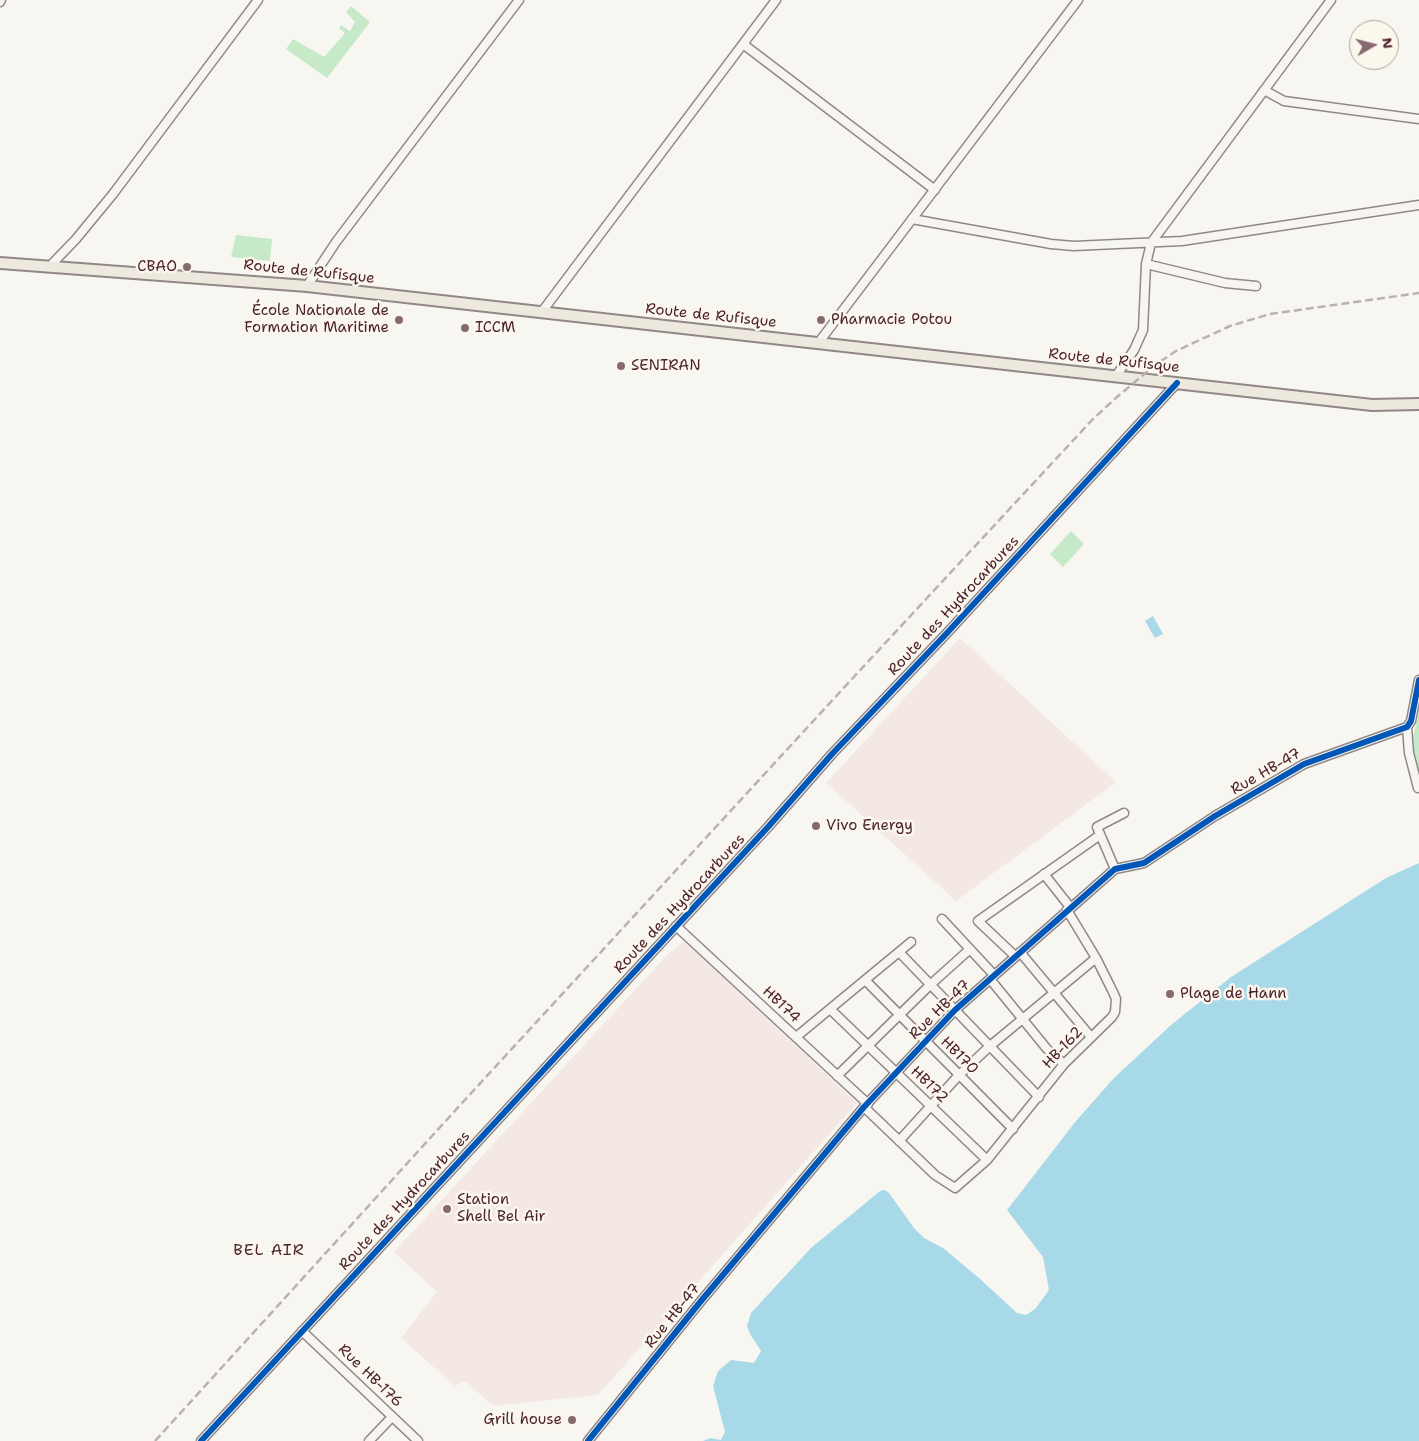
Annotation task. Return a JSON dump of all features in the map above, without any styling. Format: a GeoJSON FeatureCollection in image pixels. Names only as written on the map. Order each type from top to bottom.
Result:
{"type":"FeatureCollection","features":[{"type":"Feature","properties":{"kind":"main road","name":"Route de Rufisque"},"geometry":{"type":"LineString","coordinates":[[0,263],[306,286],[1372,405],[1419,404]]}},
{"type":"Feature","properties":{"kind":"street"},"geometry":{"type":"LineString","coordinates":[[50,266],[76,239],[113,194],[258,0]]}},
{"type":"Feature","properties":{"kind":"street"},"geometry":{"type":"LineString","coordinates":[[306,286],[336,242],[519,0]]}},
{"type":"Feature","properties":{"kind":"street"},"geometry":{"type":"LineString","coordinates":[[541,313],[776,0]]}},
{"type":"Feature","properties":{"kind":"street"},"geometry":{"type":"LineString","coordinates":[[819,342],[1078,0]]}},
{"type":"Feature","properties":{"kind":"street"},"geometry":{"type":"LineString","coordinates":[[1116,376],[1134,350],[1143,330],[1146,264],[1151,243],[1331,0]]}},
{"type":"Feature","properties":{"kind":"street"},"geometry":{"type":"LineString","coordinates":[[743,44],[935,190]]}},
{"type":"Feature","properties":{"kind":"street"},"geometry":{"type":"LineString","coordinates":[[1264,90],[1284,101],[1419,119]]}},
{"type":"Feature","properties":{"kind":"street"},"geometry":{"type":"LineString","coordinates":[[912,219],[1052,244],[1074,246],[1182,241],[1419,205]]}},
{"type":"Feature","properties":{"kind":"street"},"geometry":{"type":"LineString","coordinates":[[1146,264],[1225,282],[1256,286]]}},
{"type":"Feature","properties":{"kind":"street","name":"Route des Hydrocarbures"},"geometry":{"type":"LineString","coordinates":[[201,1441],[676,926],[837,748],[947,633],[1177,383]]}},
{"type":"Feature","properties":{"kind":"street"},"geometry":{"type":"LineString","coordinates":[[1418,788],[1409,752],[1408,725],[1419,680]]}},
{"type":"Feature","properties":{"kind":"street","name":"Rue HB-47"},"geometry":{"type":"LineString","coordinates":[[588,1441],[701,1301],[896,1072],[955,1010],[1068,909],[1115,869],[1128,868],[1144,863],[1216,816],[1304,764],[1408,725]]}},
{"type":"Feature","properties":{"kind":"street"},"geometry":{"type":"LineString","coordinates":[[1091,1037],[1054,992],[1018,954],[978,921],[1124,813]]}},
{"type":"Feature","properties":{"kind":"street"},"geometry":{"type":"LineString","coordinates":[[1099,831],[1115,869]]}},
{"type":"Feature","properties":{"kind":"street","name":"HB-162"},"geometry":{"type":"LineString","coordinates":[[955,1188],[987,1160],[1064,1064],[1112,1017],[1116,1004],[1113,992],[1096,958],[1068,909],[1044,874]]}},
{"type":"Feature","properties":{"kind":"street"},"geometry":{"type":"LineString","coordinates":[[942,919],[970,949],[1021,1018],[1047,1049],[1064,1064]]}},
{"type":"Feature","properties":{"kind":"street","name":"HB174"},"geometry":{"type":"LineString","coordinates":[[676,926],[837,1076],[935,1175],[955,1188]]}},
{"type":"Feature","properties":{"kind":"street"},"geometry":{"type":"LineString","coordinates":[[796,1038],[912,942]]}},
{"type":"Feature","properties":{"kind":"street"},"geometry":{"type":"LineString","coordinates":[[837,1076],[930,985],[970,949]]}},
{"type":"Feature","properties":{"kind":"street"},"geometry":{"type":"LineString","coordinates":[[899,952],[1040,1096]]}},
{"type":"Feature","properties":{"kind":"street"},"geometry":{"type":"LineString","coordinates":[[899,1140],[959,1075],[990,1046],[1021,1018],[1096,958]]}},
{"type":"Feature","properties":{"kind":"street","name":"HB170"},"geometry":{"type":"LineString","coordinates":[[865,980],[1012,1129]]}},
{"type":"Feature","properties":{"kind":"street","name":"HB172"},"geometry":{"type":"LineString","coordinates":[[830,1009],[987,1160]]}},
{"type":"Feature","properties":{"kind":"street","name":"Rue HB-176"},"geometry":{"type":"LineString","coordinates":[[302,1331],[418,1441]]}},
{"type":"Feature","properties":{"kind":"street"},"geometry":{"type":"LineString","coordinates":[[369,1441],[392,1417]]}},
{"type":"Feature","properties":{"kind":"shaded area"},"geometry":{"type":"Polygon","coordinates":[[[960,638],[1116,782],[956,901],[826,783],[960,638]]]}},
{"type":"Feature","properties":{"kind":"shaded area"},"geometry":{"type":"Polygon","coordinates":[[[684,941],[857,1103],[598,1395],[493,1406],[465,1381],[455,1386],[401,1338],[437,1292],[394,1252],[667,955],[684,941]]]}},
{"type":"Feature","properties":{"kind":"green space"},"geometry":{"type":"Polygon","coordinates":[[[351,6],[370,22],[327,78],[286,49],[293,39],[324,57],[345,33],[339,28],[341,25],[350,31],[355,22],[346,12],[351,6]]]}},
{"type":"Feature","properties":{"kind":"green space"},"geometry":{"type":"Polygon","coordinates":[[[236,235],[272,239],[270,261],[231,257],[236,235]]]}},
{"type":"Feature","properties":{"kind":"green space"},"geometry":{"type":"Polygon","coordinates":[[[1071,531],[1084,544],[1063,567],[1050,554],[1071,531]]]}},
{"type":"Feature","properties":{"kind":"green space"},"geometry":{"type":"Polygon","coordinates":[[[1419,710],[1419,774],[1411,747],[1419,710]]]}},
{"type":"Feature","properties":{"kind":"water"},"geometry":{"type":"Polygon","coordinates":[[[1153,616],[1163,634],[1155,638],[1145,621],[1153,616]]]}},
{"type":"Feature","properties":{"kind":"water"},"geometry":{"type":"Polygon","coordinates":[[[1419,863],[1419,1441],[703,1441],[710,1438],[721,1440],[725,1432],[713,1386],[718,1371],[731,1360],[754,1363],[761,1351],[747,1326],[751,1313],[811,1248],[880,1191],[885,1190],[889,1193],[914,1228],[924,1238],[943,1248],[1017,1313],[1026,1315],[1035,1309],[1049,1290],[1043,1257],[1007,1210],[1076,1121],[1114,1078],[1171,1025],[1231,977],[1386,878],[1419,863]]]}},
{"type":"Feature","properties":{"kind":"railway"},"geometry":{"type":"LineString","coordinates":[[155,1441],[462,1103],[851,680],[1092,420],[1117,397],[1155,365],[1176,351],[1230,326],[1270,314],[1419,293]]}},
{"type":"Feature","properties":{"kind":"cycle path"},"geometry":{"type":"LineString","coordinates":[[201,1441],[768,827],[832,754],[947,633],[1177,383]]}},
{"type":"Feature","properties":{"kind":"cycle path"},"geometry":{"type":"LineString","coordinates":[[588,1441],[701,1301],[864,1107],[955,1010],[1115,869],[1144,863],[1215,816],[1304,764],[1407,727],[1411,721],[1419,680]]}},
{"type":"Feature","properties":{"kind":"place","name":"CBAO"},"geometry":{"type":"Point","coordinates":[187,267]}},
{"type":"Feature","properties":{"kind":"place","name":"École Nationale de Formation Maritime"},"geometry":{"type":"Point","coordinates":[399,320]}},
{"type":"Feature","properties":{"kind":"place","name":"Pharmacie Potou"},"geometry":{"type":"Point","coordinates":[821,320]}},
{"type":"Feature","properties":{"kind":"place","name":"ICCM"},"geometry":{"type":"Point","coordinates":[465,328]}},
{"type":"Feature","properties":{"kind":"place","name":"SENIRAN"},"geometry":{"type":"Point","coordinates":[621,366]}},
{"type":"Feature","properties":{"kind":"place","name":"Vivo Energy"},"geometry":{"type":"Point","coordinates":[816,826]}},
{"type":"Feature","properties":{"kind":"place","name":"Plage de Hann"},"geometry":{"type":"Point","coordinates":[1170,994]}},
{"type":"Feature","properties":{"kind":"place","name":"Station Shell Bel Air"},"geometry":{"type":"Point","coordinates":[447,1209]}},
{"type":"Feature","properties":{"kind":"place","name":"Grill house"},"geometry":{"type":"Point","coordinates":[572,1420]}},
{"type":"Feature","properties":{"kind":"district","name":"BEL AIR"},"geometry":{"type":"Point","coordinates":[269,1251]}}]}
